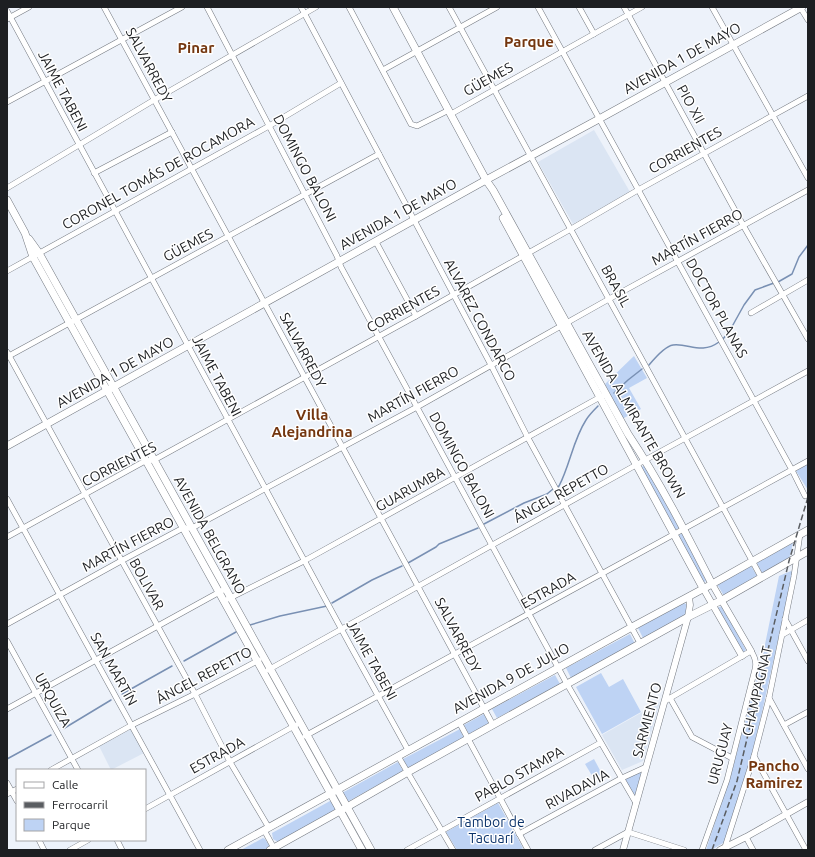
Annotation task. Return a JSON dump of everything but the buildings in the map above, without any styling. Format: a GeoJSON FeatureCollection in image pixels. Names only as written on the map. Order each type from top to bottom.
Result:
{"type":"FeatureCollection","features":[{"type":"Feature","properties":{"kind":"main road","name":"AVENIDA ALMIRANTE BROWN"},"geometry":{"type":"LineString","coordinates":[[393,7],[486,180],[488,191],[526,254],[603,395],[636,465],[703,588]]}},
{"type":"Feature","properties":{"kind":"main road","name":"AVENIDA 1 DE MAYO"},"geometry":{"type":"LineString","coordinates":[[7,446],[265,304],[339,261],[801,7]]}},
{"type":"Feature","properties":{"kind":"main road","name":"AVENIDA BELGRANO"},"geometry":{"type":"LineString","coordinates":[[7,200],[73,321],[114,387],[226,589],[227,600]]}},
{"type":"Feature","properties":{"kind":"main road","name":"AVENIDA BELGRANO"},"geometry":{"type":"LineString","coordinates":[[73,321],[107,391],[219,593],[227,600],[260,659],[270,669],[303,736],[334,791],[347,807],[371,850]]}},
{"type":"Feature","properties":{"kind":"main road","name":"AVENIDA ALMIRANTE BROWN"},"geometry":{"type":"LineString","coordinates":[[603,395],[646,460],[712,584]]}},
{"type":"Feature","properties":{"kind":"main road","name":"AVENIDA 9 DE JULIO"},"geometry":{"type":"LineString","coordinates":[[228,850],[808,530]]}},
{"type":"Feature","properties":{"kind":"main road"},"geometry":{"type":"LineString","coordinates":[[273,849],[493,724],[688,617],[713,605],[808,550]]}},
{"type":"Feature","properties":{"kind":"main road","name":"AVENIDA BELGRANO"},"geometry":{"type":"LineString","coordinates":[[260,659],[263,673],[297,725]]}},
{"type":"Feature","properties":{"kind":"main road","name":"AVENIDA BELGRANO"},"geometry":{"type":"LineString","coordinates":[[334,791],[340,811],[362,850]]}},
{"type":"Feature","properties":{"kind":"street"},"geometry":{"type":"LineString","coordinates":[[9,18],[29,7]]}},
{"type":"Feature","properties":{"kind":"street","name":"SALVARREDY"},"geometry":{"type":"LineString","coordinates":[[104,7],[493,724]]}},
{"type":"Feature","properties":{"kind":"street"},"geometry":{"type":"LineString","coordinates":[[7,102],[182,7]]}},
{"type":"Feature","properties":{"kind":"street","name":"DOMINGO BALONI"},"geometry":{"type":"LineString","coordinates":[[206,7],[378,336],[558,668],[636,803]]}},
{"type":"Feature","properties":{"kind":"street","name":"ALVAREZ CONDARCO"},"geometry":{"type":"LineString","coordinates":[[300,7],[380,154],[528,438],[640,643]]}},
{"type":"Feature","properties":{"kind":"street"},"geometry":{"type":"LineString","coordinates":[[7,188],[154,100],[316,7]]}},
{"type":"Feature","properties":{"kind":"street"},"geometry":{"type":"LineString","coordinates":[[349,7],[383,70],[497,7]]}},
{"type":"Feature","properties":{"kind":"street","name":"BRASIL"},"geometry":{"type":"LineString","coordinates":[[449,7],[761,577]]}},
{"type":"Feature","properties":{"kind":"street","name":"DOCTOR PLANAS"},"geometry":{"type":"LineString","coordinates":[[538,7],[805,496]]}},
{"type":"Feature","properties":{"kind":"street"},"geometry":{"type":"LineString","coordinates":[[579,7],[594,34]]}},
{"type":"Feature","properties":{"kind":"street","name":"PIO XII"},"geometry":{"type":"LineString","coordinates":[[624,7],[743,225],[808,339]]}},
{"type":"Feature","properties":{"kind":"street","name":"GÜEMES"},"geometry":{"type":"LineString","coordinates":[[383,70],[411,124],[417,126],[450,112],[494,89],[642,7]]}},
{"type":"Feature","properties":{"kind":"street"},"geometry":{"type":"LineString","coordinates":[[712,7],[808,178]]}},
{"type":"Feature","properties":{"kind":"street"},"geometry":{"type":"LineString","coordinates":[[801,7],[808,20]]}},
{"type":"Feature","properties":{"kind":"street","name":"JAIME TABENI"},"geometry":{"type":"LineString","coordinates":[[7,11],[9,18],[341,630],[408,750]]}},
{"type":"Feature","properties":{"kind":"street","name":"CORONEL TOMÁS DE ROCAMORA"},"geometry":{"type":"LineString","coordinates":[[7,271],[269,126],[341,83]]}},
{"type":"Feature","properties":{"kind":"street","name":"CORRIENTES"},"geometry":{"type":"LineString","coordinates":[[7,537],[145,461],[154,460],[228,420],[808,96]]}},
{"type":"Feature","properties":{"kind":"street"},"geometry":{"type":"LineString","coordinates":[[94,173],[172,132]]}},
{"type":"Feature","properties":{"kind":"street","name":"GÜEMES"},"geometry":{"type":"LineString","coordinates":[[8,355],[380,154]]}},
{"type":"Feature","properties":{"kind":"street","name":"MARTÍN FIERRO"},"geometry":{"type":"LineString","coordinates":[[7,624],[183,528],[192,528],[342,448],[677,261],[808,190]]}},
{"type":"Feature","properties":{"kind":"street"},"geometry":{"type":"LineString","coordinates":[[376,242],[416,316]]}},
{"type":"Feature","properties":{"kind":"street"},"geometry":{"type":"LineString","coordinates":[[751,313],[808,280]]}},
{"type":"Feature","properties":{"kind":"street","name":"BOLIVAR"},"geometry":{"type":"LineString","coordinates":[[8,355],[195,694],[266,829],[273,849]]}},
{"type":"Feature","properties":{"kind":"street","name":"ÁNGEL REPETTO"},"geometry":{"type":"LineString","coordinates":[[263,673],[808,370]]}},
{"type":"Feature","properties":{"kind":"street","name":"GUARUMBA"},"geometry":{"type":"LineString","coordinates":[[227,600],[304,561],[603,395]]}},
{"type":"Feature","properties":{"kind":"street","name":"ESTRADA"},"geometry":{"type":"LineString","coordinates":[[303,736],[378,697],[808,461]]}},
{"type":"Feature","properties":{"kind":"street","name":"SAN MARTÍN"},"geometry":{"type":"LineString","coordinates":[[7,499],[200,850]]}},
{"type":"Feature","properties":{"kind":"street","name":"CHAMPAGNAT"},"geometry":{"type":"LineString","coordinates":[[723,849],[754,756],[769,698],[794,576],[800,534]]}},
{"type":"Feature","properties":{"kind":"street","name":"AVENIDA ALMIRANTE BROWN"},"geometry":{"type":"LineString","coordinates":[[712,584],[751,651],[756,663]]}},
{"type":"Feature","properties":{"kind":"street","name":"AVENIDA ALMIRANTE BROWN"},"geometry":{"type":"LineString","coordinates":[[703,588],[742,656]]}},
{"type":"Feature","properties":{"kind":"street"},"geometry":{"type":"LineString","coordinates":[[7,709],[226,589]]}},
{"type":"Feature","properties":{"kind":"street","name":"SARMIENTO"},"geometry":{"type":"LineString","coordinates":[[623,850],[667,699],[688,617],[690,605],[689,597]]}},
{"type":"Feature","properties":{"kind":"street"},"geometry":{"type":"LineString","coordinates":[[785,620],[808,660]]}},
{"type":"Feature","properties":{"kind":"street"},"geometry":{"type":"LineString","coordinates":[[782,635],[808,620]]}},
{"type":"Feature","properties":{"kind":"street","name":"URQUIZA"},"geometry":{"type":"LineString","coordinates":[[7,641],[78,769]]}},
{"type":"Feature","properties":{"kind":"street"},"geometry":{"type":"LineString","coordinates":[[732,758],[692,737],[667,699],[751,651]]}},
{"type":"Feature","properties":{"kind":"street","name":"ÁNGEL REPETTO"},"geometry":{"type":"LineString","coordinates":[[53,769],[132,725],[195,694],[260,659]]}},
{"type":"Feature","properties":{"kind":"street","name":"URUGUAY"},"geometry":{"type":"LineString","coordinates":[[702,850],[721,797],[756,663]]}},
{"type":"Feature","properties":{"kind":"street"},"geometry":{"type":"LineString","coordinates":[[769,698],[808,769]]}},
{"type":"Feature","properties":{"kind":"street"},"geometry":{"type":"LineString","coordinates":[[784,725],[808,712]]}},
{"type":"Feature","properties":{"kind":"street"},"geometry":{"type":"LineString","coordinates":[[459,722],[527,849]]}},
{"type":"Feature","properties":{"kind":"street","name":"ESTRADA"},"geometry":{"type":"LineString","coordinates":[[146,807],[297,725]]}},
{"type":"Feature","properties":{"kind":"street","name":"PABLO STAMPA"},"geometry":{"type":"LineString","coordinates":[[407,850],[600,743]]}},
{"type":"Feature","properties":{"kind":"street"},"geometry":{"type":"LineString","coordinates":[[398,756],[453,850]]}},
{"type":"Feature","properties":{"kind":"street"},"geometry":{"type":"LineString","coordinates":[[754,756],[788,814],[806,850]]}},
{"type":"Feature","properties":{"kind":"street","name":"RIVADAVIA"},"geometry":{"type":"LineString","coordinates":[[519,834],[622,778],[646,767]]}},
{"type":"Feature","properties":{"kind":"street"},"geometry":{"type":"LineString","coordinates":[[7,783],[12,791]]}},
{"type":"Feature","properties":{"kind":"street"},"geometry":{"type":"LineString","coordinates":[[723,849],[808,802]]}},
{"type":"Feature","properties":{"kind":"street"},"geometry":{"type":"LineString","coordinates":[[595,850],[628,832],[684,850]]}},
{"type":"Feature","properties":{"kind":"street"},"geometry":{"type":"LineString","coordinates":[[746,837],[753,850]]}},
{"type":"Feature","properties":{"kind":"street"},"geometry":{"type":"LineString","coordinates":[[40,841],[44,850]]}},
{"type":"Feature","properties":{"kind":"street"},"geometry":{"type":"LineString","coordinates":[[70,850],[86,841]]}},
{"type":"Feature","properties":{"kind":"street"},"geometry":{"type":"LineString","coordinates":[[118,841],[122,850]]}},
{"type":"Feature","properties":{"kind":"shaded area"},"geometry":{"type":"Polygon","coordinates":[[[594,130],[630,192],[573,224],[538,162],[594,130]]]}},
{"type":"Feature","properties":{"kind":"shaded area"},"geometry":{"type":"Polygon","coordinates":[[[660,702],[643,761],[622,770],[602,735],[660,702]]]}},
{"type":"Feature","properties":{"kind":"shaded area"},"geometry":{"type":"Polygon","coordinates":[[[131,729],[144,753],[110,769],[99,746],[131,729]]]}},
{"type":"Feature","properties":{"kind":"green space"},"geometry":{"type":"Polygon","coordinates":[[[634,356],[647,378],[629,388],[641,409],[622,419],[605,384],[634,356]]]}},
{"type":"Feature","properties":{"kind":"green space"},"geometry":{"type":"Polygon","coordinates":[[[808,463],[808,490],[796,471],[808,463]]]}},
{"type":"Feature","properties":{"kind":"green space"},"geometry":{"type":"Polygon","coordinates":[[[645,465],[679,528],[674,530],[640,468],[645,465]]]}},
{"type":"Feature","properties":{"kind":"green space"},"geometry":{"type":"Polygon","coordinates":[[[683,533],[706,581],[703,583],[677,536],[683,533]]]}},
{"type":"Feature","properties":{"kind":"green space"},"geometry":{"type":"Polygon","coordinates":[[[793,543],[789,559],[762,573],[756,561],[793,543]]]}},
{"type":"Feature","properties":{"kind":"green space"},"geometry":{"type":"Polygon","coordinates":[[[750,564],[757,576],[724,596],[717,584],[750,564]]]}},
{"type":"Feature","properties":{"kind":"green space"},"geometry":{"type":"Polygon","coordinates":[[[791,571],[793,573],[747,775],[725,842],[711,850],[706,850],[733,767],[762,659],[779,576],[791,571]]]}},
{"type":"Feature","properties":{"kind":"green space"},"geometry":{"type":"Polygon","coordinates":[[[683,603],[686,604],[687,607],[685,616],[643,638],[638,628],[683,603]]]}},
{"type":"Feature","properties":{"kind":"green space"},"geometry":{"type":"Polygon","coordinates":[[[722,606],[746,650],[742,653],[717,608],[722,606]]]}},
{"type":"Feature","properties":{"kind":"green space"},"geometry":{"type":"Polygon","coordinates":[[[630,634],[635,644],[571,678],[566,668],[630,634]]]}},
{"type":"Feature","properties":{"kind":"green space"},"geometry":{"type":"Polygon","coordinates":[[[601,673],[609,687],[623,679],[641,712],[602,734],[576,687],[601,673]]]}},
{"type":"Feature","properties":{"kind":"green space"},"geometry":{"type":"Polygon","coordinates":[[[555,675],[560,684],[497,718],[492,709],[555,675]]]}},
{"type":"Feature","properties":{"kind":"green space"},"geometry":{"type":"Polygon","coordinates":[[[484,714],[489,724],[469,734],[464,725],[484,714]]]}},
{"type":"Feature","properties":{"kind":"green space"},"geometry":{"type":"Polygon","coordinates":[[[460,729],[464,738],[408,768],[403,759],[460,729]]]}},
{"type":"Feature","properties":{"kind":"green space"},"geometry":{"type":"Polygon","coordinates":[[[594,759],[602,774],[594,779],[585,764],[594,759]]]}},
{"type":"Feature","properties":{"kind":"green space"},"geometry":{"type":"Polygon","coordinates":[[[398,762],[403,771],[347,802],[342,793],[398,762]]]}},
{"type":"Feature","properties":{"kind":"green space"},"geometry":{"type":"Polygon","coordinates":[[[645,769],[636,801],[623,779],[645,769]]]}},
{"type":"Feature","properties":{"kind":"green space"},"geometry":{"type":"Polygon","coordinates":[[[330,801],[336,808],[335,812],[278,842],[273,839],[272,833],[330,801]]]}},
{"type":"Feature","properties":{"kind":"green space","name":"Tambor de Tacuarí"},"geometry":{"type":"Polygon","coordinates":[[[498,803],[523,848],[519,850],[457,850],[446,832],[498,803]]]}},
{"type":"Feature","properties":{"kind":"green space"},"geometry":{"type":"Polygon","coordinates":[[[263,838],[269,845],[269,847],[264,850],[241,850],[263,838]]]}},
{"type":"Feature","properties":{"kind":"waterway"},"geometry":{"type":"LineString","coordinates":[[778,282],[792,274],[799,257],[808,245]]}},
{"type":"Feature","properties":{"kind":"waterway"},"geometry":{"type":"LineString","coordinates":[[722,340],[729,332],[744,305],[755,290],[774,283]]}},
{"type":"Feature","properties":{"kind":"waterway"},"geometry":{"type":"LineString","coordinates":[[649,365],[660,353],[673,345],[706,348],[719,342]]}},
{"type":"Feature","properties":{"kind":"waterway"},"geometry":{"type":"LineString","coordinates":[[614,393],[642,369]]}},
{"type":"Feature","properties":{"kind":"waterway"},"geometry":{"type":"LineString","coordinates":[[557,487],[563,478],[582,428],[589,416],[598,406]]}},
{"type":"Feature","properties":{"kind":"waterway"},"geometry":{"type":"LineString","coordinates":[[484,524],[524,503],[547,494],[553,489]]}},
{"type":"Feature","properties":{"kind":"waterway"},"geometry":{"type":"LineString","coordinates":[[408,563],[439,544],[478,528]]}},
{"type":"Feature","properties":{"kind":"waterway"},"geometry":{"type":"LineString","coordinates":[[332,603],[372,580],[402,566]]}},
{"type":"Feature","properties":{"kind":"waterway"},"geometry":{"type":"LineString","coordinates":[[250,625],[280,616],[327,606]]}},
{"type":"Feature","properties":{"kind":"waterway"},"geometry":{"type":"LineString","coordinates":[[184,661],[236,632]]}},
{"type":"Feature","properties":{"kind":"waterway"},"geometry":{"type":"LineString","coordinates":[[122,694],[172,666]]}},
{"type":"Feature","properties":{"kind":"waterway"},"geometry":{"type":"LineString","coordinates":[[63,729],[111,700]]}},
{"type":"Feature","properties":{"kind":"waterway"},"geometry":{"type":"LineString","coordinates":[[7,759],[51,735]]}},
{"type":"Feature","properties":{"kind":"railway"},"geometry":{"type":"LineString","coordinates":[[712,850],[737,781],[789,561],[808,497]]}},
{"type":"Feature","properties":{"kind":"district","name":"Parque"},"geometry":{"type":"Point","coordinates":[529,42]}},
{"type":"Feature","properties":{"kind":"district","name":"Pinar"},"geometry":{"type":"Point","coordinates":[196,48]}},
{"type":"Feature","properties":{"kind":"district","name":"Villa Alejandrina"},"geometry":{"type":"Point","coordinates":[312,424]}},
{"type":"Feature","properties":{"kind":"district","name":"Pancho Ramirez"},"geometry":{"type":"Point","coordinates":[774,774]}}]}
